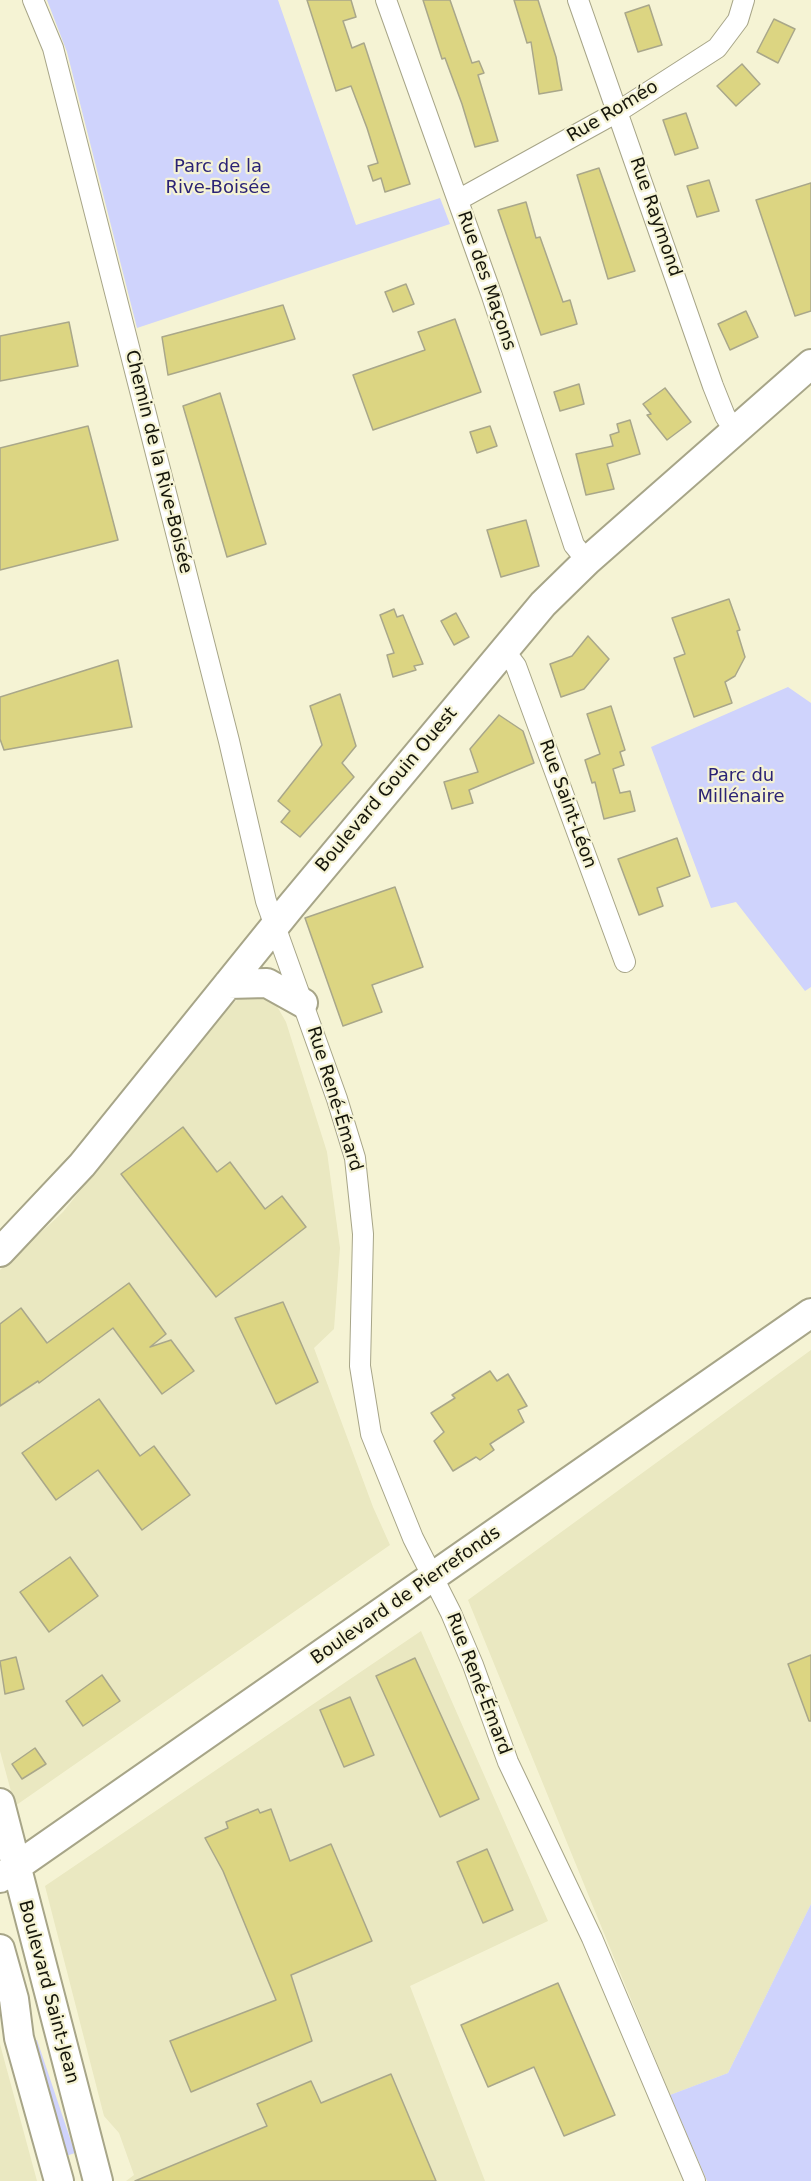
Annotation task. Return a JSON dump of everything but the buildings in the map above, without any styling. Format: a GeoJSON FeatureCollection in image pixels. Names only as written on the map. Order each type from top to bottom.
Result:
{"type":"FeatureCollection","features":[{"type":"Feature","properties":{"kind":"main road","name":"Boulevard Gouin Ouest"},"geometry":{"type":"LineString","coordinates":[[0,1252],[76,1171],[503,649],[550,596],[811,364]]}},
{"type":"Feature","properties":{"kind":"main road"},"geometry":{"type":"LineString","coordinates":[[228,984],[267,983],[303,1003]]}},
{"type":"Feature","properties":{"kind":"main road","name":"Boulevard de Pierrefonds"},"geometry":{"type":"LineString","coordinates":[[8,1872],[811,1313]]}},
{"type":"Feature","properties":{"kind":"main road","name":"Boulevard Saint-Jean"},"geometry":{"type":"LineString","coordinates":[[0,1803],[8,1872],[96,2173]]}},
{"type":"Feature","properties":{"kind":"main road","name":"Boulevard Saint-Jean"},"geometry":{"type":"LineString","coordinates":[[0,1948],[14,1999],[19,2038],[58,2179]]}},
{"type":"Feature","properties":{"kind":"main road"},"geometry":{"type":"LineString","coordinates":[[0,1998],[19,2038]]}},
{"type":"Feature","properties":{"kind":"main road"},"geometry":{"type":"LineString","coordinates":[[58,2179],[96,2173]]}},
{"type":"Feature","properties":{"kind":"street","name":"Chemin de la Rive-Boisée"},"geometry":{"type":"LineString","coordinates":[[33,0],[53,48],[229,741],[256,863],[275,926]]}},
{"type":"Feature","properties":{"kind":"street","name":"Rue des Maçons"},"geometry":{"type":"LineString","coordinates":[[386,0],[458,200],[574,545],[587,561]]}},
{"type":"Feature","properties":{"kind":"street","name":"Rue Raymond"},"geometry":{"type":"LineString","coordinates":[[578,0],[619,111],[710,378],[725,416],[736,432]]}},
{"type":"Feature","properties":{"kind":"street","name":"Rue Roméo"},"geometry":{"type":"LineString","coordinates":[[458,200],[619,111],[717,48],[738,20],[744,0]]}},
{"type":"Feature","properties":{"kind":"street","name":"Rue Saint-Léon"},"geometry":{"type":"LineString","coordinates":[[503,649],[516,666],[625,962]]}},
{"type":"Feature","properties":{"kind":"street","name":"Rue René-Émard"},"geometry":{"type":"LineString","coordinates":[[275,926],[344,1120],[357,1169],[363,1234],[360,1366],[368,1425],[409,1528],[474,1665],[508,1762],[592,1938],[695,2181]]}},
{"type":"Feature","properties":{"kind":"shaded area"},"geometry":{"type":"Polygon","coordinates":[[[255,996],[274,1001],[286,1022],[327,1152],[340,1248],[334,1329],[314,1348],[373,1507],[390,1545],[15,1806],[0,1751],[0,1270],[63,1212],[218,1018],[237,1000],[255,996]]]}},
{"type":"Feature","properties":{"kind":"shaded area"},"geometry":{"type":"Polygon","coordinates":[[[811,1350],[811,1904],[728,2073],[670,2095],[468,1600],[811,1350]]]}},
{"type":"Feature","properties":{"kind":"shaded area"},"geometry":{"type":"Polygon","coordinates":[[[421,1631],[548,1921],[410,1986],[485,2181],[126,2181],[134,2175],[119,2133],[104,2116],[45,1886],[421,1631]]]}},
{"type":"Feature","properties":{"kind":"shaded area"},"geometry":{"type":"Polygon","coordinates":[[[0,2044],[4,2059],[37,2181],[0,2181],[0,2044]]]}},
{"type":"Feature","properties":{"kind":"green space","name":"Parc de la Rive-Boisée"},"geometry":{"type":"Polygon","coordinates":[[[47,0],[278,0],[356,225],[440,198],[450,224],[137,328],[67,52],[47,0]]]}},
{"type":"Feature","properties":{"kind":"green space","name":"Parc du Millénaire"},"geometry":{"type":"Polygon","coordinates":[[[788,687],[811,703],[811,987],[805,991],[736,902],[711,908],[651,747],[788,687]]]}},
{"type":"Feature","properties":{"kind":"green space"},"geometry":{"type":"Polygon","coordinates":[[[811,1904],[811,2181],[707,2181],[670,2095],[728,2073],[811,1904]]]}},
{"type":"Feature","properties":{"kind":"green space"},"geometry":{"type":"Polygon","coordinates":[[[35,2040],[37,2040],[75,2153],[66,2156],[35,2040]]]}}]}
